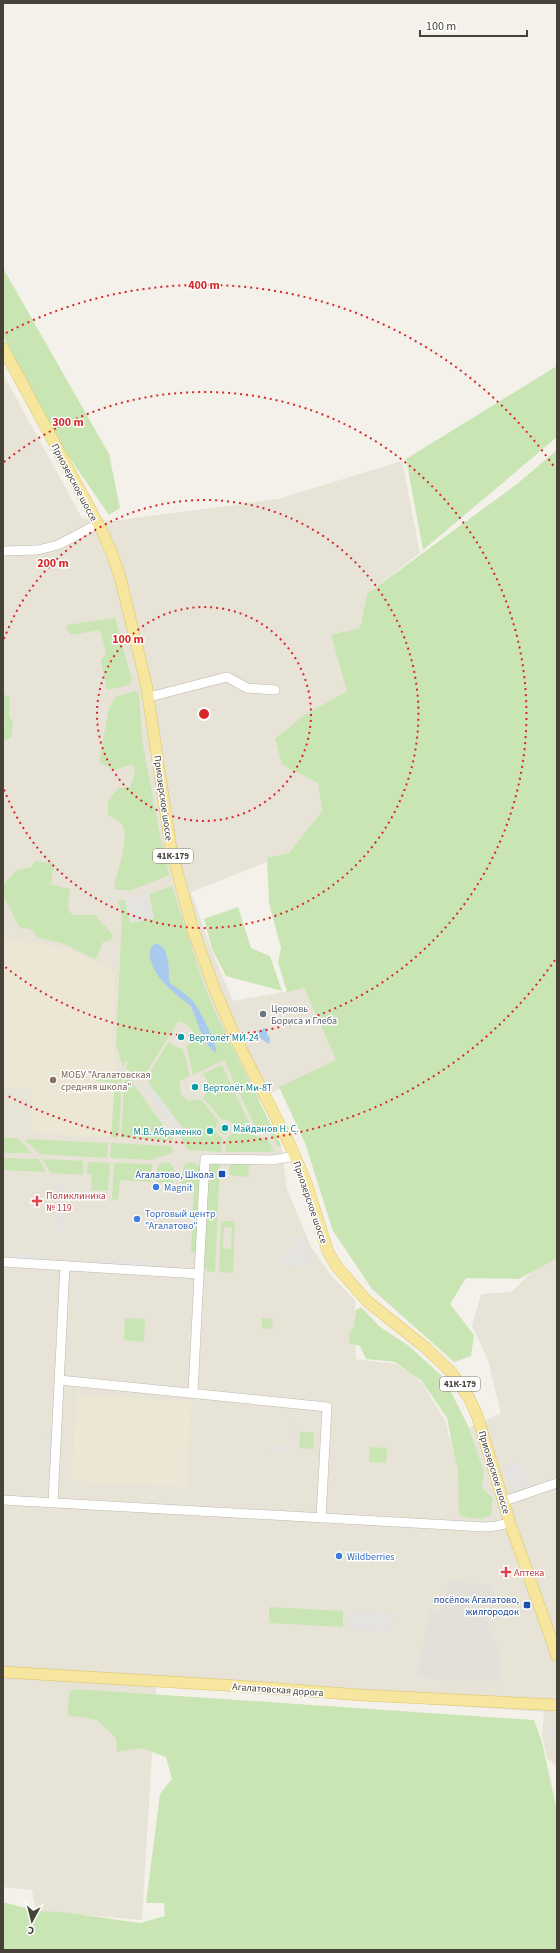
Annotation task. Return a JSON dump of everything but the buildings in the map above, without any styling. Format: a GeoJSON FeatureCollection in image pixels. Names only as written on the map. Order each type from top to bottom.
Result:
{"type":"FeatureCollection","features":[{"type":"Feature","properties":{"kind":"main road","name":"Приозерское шоссе"},"geometry":{"type":"LineString","coordinates":[[3,348],[102,531],[120,577],[149,697],[171,848],[192,927],[214,988],[236,1039],[295,1156],[306,1182],[322,1235],[337,1268],[367,1301],[426,1348],[451,1372],[469,1398],[482,1428],[510,1523],[557,1656]]}},
{"type":"Feature","properties":{"kind":"main road","name":"Агалатовская дорога"},"geometry":{"type":"LineString","coordinates":[[3,1672],[239,1686],[369,1696],[555,1704]]}},
{"type":"Feature","properties":{"kind":"street"},"geometry":{"type":"LineString","coordinates":[[3,551],[38,550],[102,531]]}},
{"type":"Feature","properties":{"kind":"street"},"geometry":{"type":"LineString","coordinates":[[149,697],[227,677],[247,688],[275,690]]}},
{"type":"Feature","properties":{"kind":"street"},"geometry":{"type":"LineString","coordinates":[[192,1392],[206,1159],[272,1160],[295,1156]]}},
{"type":"Feature","properties":{"kind":"street"},"geometry":{"type":"LineString","coordinates":[[3,1262],[199,1274]]}},
{"type":"Feature","properties":{"kind":"street"},"geometry":{"type":"LineString","coordinates":[[53,1503],[65,1265]]}},
{"type":"Feature","properties":{"kind":"street"},"geometry":{"type":"LineString","coordinates":[[59,1380],[192,1392],[327,1407],[321,1518]]}},
{"type":"Feature","properties":{"kind":"street"},"geometry":{"type":"LineString","coordinates":[[504,1501],[557,1483]]}},
{"type":"Feature","properties":{"kind":"street"},"geometry":{"type":"LineString","coordinates":[[3,1500],[485,1527],[510,1523]]}},
{"type":"Feature","properties":{"kind":"shaded area"},"geometry":{"type":"Polygon","coordinates":[[[3,374],[82,518],[113,521],[278,499],[402,461],[420,553],[367,594],[347,691],[306,714],[282,765],[318,783],[322,811],[289,853],[191,892],[213,954],[233,1001],[304,988],[336,1060],[258,1100],[281,1145],[287,1189],[311,1247],[330,1274],[355,1300],[356,1359],[396,1364],[413,1374],[422,1383],[446,1422],[449,1438],[501,1413],[488,1360],[472,1326],[481,1294],[512,1292],[557,1246],[557,1779],[555,1765],[547,1758],[542,1735],[544,1712],[156,1686],[142,1920],[36,1911],[32,1890],[3,1887],[3,374]]]}},
{"type":"Feature","properties":{"kind":"shaded area"},"geometry":{"type":"Polygon","coordinates":[[[149,894],[154,918],[130,923],[125,900],[149,894]]]}},
{"type":"Feature","properties":{"kind":"shaded area"},"geometry":{"type":"Polygon","coordinates":[[[3,941],[39,943],[69,949],[116,973],[112,1044],[116,1057],[111,1137],[30,1133],[33,1088],[3,1087],[3,941]]]}},
{"type":"Feature","properties":{"kind":"shaded area"},"geometry":{"type":"Polygon","coordinates":[[[149,1084],[183,1130],[178,1134],[144,1088],[149,1084]]]}},
{"type":"Feature","properties":{"kind":"shaded area"},"geometry":{"type":"Polygon","coordinates":[[[58,1185],[64,1186],[63,1236],[56,1232],[58,1185]]]}},
{"type":"Feature","properties":{"kind":"shaded area"},"geometry":{"type":"Polygon","coordinates":[[[302,1235],[312,1260],[287,1269],[278,1260],[289,1253],[292,1247],[293,1238],[302,1235]]]}},
{"type":"Feature","properties":{"kind":"shaded area"},"geometry":{"type":"Polygon","coordinates":[[[15,1254],[44,1255],[47,1261],[12,1259],[15,1254]]]}},
{"type":"Feature","properties":{"kind":"shaded area"},"geometry":{"type":"Polygon","coordinates":[[[96,1258],[154,1261],[156,1268],[89,1264],[96,1258]]]}},
{"type":"Feature","properties":{"kind":"shaded area"},"geometry":{"type":"Polygon","coordinates":[[[76,1395],[191,1401],[187,1487],[72,1481],[76,1395]]]}},
{"type":"Feature","properties":{"kind":"shaded area"},"geometry":{"type":"Polygon","coordinates":[[[291,1418],[297,1418],[295,1445],[290,1445],[291,1418]]]}},
{"type":"Feature","properties":{"kind":"shaded area"},"geometry":{"type":"Polygon","coordinates":[[[53,1429],[51,1469],[46,1463],[47,1434],[53,1429]]]}},
{"type":"Feature","properties":{"kind":"shaded area"},"geometry":{"type":"Polygon","coordinates":[[[272,1446],[287,1446],[286,1452],[271,1451],[272,1446]]]}},
{"type":"Feature","properties":{"kind":"shaded area"},"geometry":{"type":"Polygon","coordinates":[[[522,1461],[530,1485],[513,1491],[504,1467],[522,1461]]]}},
{"type":"Feature","properties":{"kind":"shaded area"},"geometry":{"type":"Polygon","coordinates":[[[449,1580],[494,1586],[492,1601],[481,1599],[478,1619],[484,1616],[501,1654],[501,1681],[442,1680],[417,1676],[430,1610],[443,1612],[449,1580]]]}},
{"type":"Feature","properties":{"kind":"shaded area"},"geometry":{"type":"Polygon","coordinates":[[[349,1611],[393,1613],[392,1632],[348,1630],[349,1611]]]}},
{"type":"Feature","properties":{"kind":"shaded area"},"geometry":{"type":"Polygon","coordinates":[[[553,1723],[557,1723],[556,1742],[547,1739],[553,1723]]]}},
{"type":"Feature","properties":{"kind":"green space"},"geometry":{"type":"Polygon","coordinates":[[[3,268],[109,454],[120,508],[109,515],[58,441],[3,336],[3,268]]]}},
{"type":"Feature","properties":{"kind":"green space"},"geometry":{"type":"Polygon","coordinates":[[[557,366],[557,437],[423,550],[406,459],[557,366]]]}},
{"type":"Feature","properties":{"kind":"green space"},"geometry":{"type":"Polygon","coordinates":[[[557,450],[557,1258],[519,1279],[466,1278],[450,1304],[474,1335],[471,1356],[454,1362],[372,1289],[333,1231],[305,1143],[279,1087],[336,1060],[304,988],[287,992],[278,962],[281,948],[269,903],[267,858],[289,853],[322,811],[318,783],[282,765],[275,739],[306,714],[347,691],[331,635],[360,628],[367,594],[517,484],[557,450]]]}},
{"type":"Feature","properties":{"kind":"green space"},"geometry":{"type":"Polygon","coordinates":[[[115,618],[132,680],[129,685],[107,690],[101,660],[106,654],[100,630],[70,635],[66,625],[115,618]]]}},
{"type":"Feature","properties":{"kind":"green space"},"geometry":{"type":"Polygon","coordinates":[[[135,691],[139,694],[142,739],[169,875],[132,890],[116,890],[114,887],[120,866],[125,834],[122,824],[118,820],[108,815],[108,800],[119,788],[130,787],[135,774],[132,764],[115,770],[99,762],[109,708],[115,697],[135,691]]]}},
{"type":"Feature","properties":{"kind":"green space"},"geometry":{"type":"Polygon","coordinates":[[[3,693],[10,698],[9,716],[13,723],[11,737],[3,742],[3,726],[5,725],[3,714],[3,693]]]}},
{"type":"Feature","properties":{"kind":"green space"},"geometry":{"type":"Polygon","coordinates":[[[34,861],[54,864],[51,884],[70,889],[68,908],[72,915],[95,915],[113,935],[111,940],[103,942],[97,957],[94,959],[62,943],[38,938],[32,930],[19,927],[3,895],[3,885],[17,870],[32,867],[34,861]]]}},
{"type":"Feature","properties":{"kind":"green space"},"geometry":{"type":"Polygon","coordinates":[[[172,886],[203,982],[216,1014],[281,1145],[278,1147],[270,1132],[265,1134],[257,1131],[224,1060],[193,1075],[187,1047],[193,1038],[192,1030],[185,1023],[178,1022],[144,1076],[137,1078],[133,1073],[125,1068],[128,1063],[126,1061],[123,1067],[116,1045],[122,916],[118,900],[125,900],[130,923],[154,918],[149,894],[172,886]],[[161,946],[150,953],[156,972],[164,982],[189,1006],[196,1017],[204,1039],[210,1049],[194,1002],[170,983],[167,954],[161,946]]]}},
{"type":"Feature","properties":{"kind":"green space"},"geometry":{"type":"Polygon","coordinates":[[[238,907],[251,948],[270,956],[282,991],[226,976],[212,949],[204,919],[238,907]]]}},
{"type":"Feature","properties":{"kind":"green space"},"geometry":{"type":"Polygon","coordinates":[[[169,1041],[173,1046],[183,1049],[190,1076],[179,1082],[181,1094],[188,1101],[200,1099],[219,1121],[215,1129],[219,1136],[223,1137],[221,1152],[188,1150],[180,1136],[184,1130],[149,1084],[148,1075],[169,1041]]]}},
{"type":"Feature","properties":{"kind":"green space"},"geometry":{"type":"Polygon","coordinates":[[[222,1065],[253,1131],[233,1124],[226,1119],[222,1120],[203,1098],[208,1089],[208,1082],[202,1074],[222,1065]]]}},
{"type":"Feature","properties":{"kind":"green space"},"geometry":{"type":"Polygon","coordinates":[[[99,1074],[122,1075],[119,1134],[117,1138],[111,1137],[115,1083],[96,1081],[99,1074]]]}},
{"type":"Feature","properties":{"kind":"green space"},"geometry":{"type":"Polygon","coordinates":[[[125,1075],[132,1082],[173,1139],[172,1141],[121,1137],[125,1075]]]}},
{"type":"Feature","properties":{"kind":"green space"},"geometry":{"type":"Polygon","coordinates":[[[223,1123],[227,1123],[230,1127],[230,1131],[225,1135],[220,1133],[218,1129],[220,1124],[224,1130],[226,1128],[223,1123]]]}},
{"type":"Feature","properties":{"kind":"green space"},"geometry":{"type":"Polygon","coordinates":[[[234,1127],[268,1140],[274,1151],[225,1152],[227,1138],[232,1133],[234,1127]]]}},
{"type":"Feature","properties":{"kind":"green space"},"geometry":{"type":"Polygon","coordinates":[[[3,1138],[18,1138],[32,1153],[3,1153],[3,1138]]]}},
{"type":"Feature","properties":{"kind":"green space"},"geometry":{"type":"Polygon","coordinates":[[[27,1139],[108,1143],[107,1158],[39,1154],[26,1141],[27,1139]]]}},
{"type":"Feature","properties":{"kind":"green space"},"geometry":{"type":"Polygon","coordinates":[[[111,1143],[170,1146],[173,1151],[168,1155],[158,1157],[154,1160],[110,1158],[111,1143]]]}},
{"type":"Feature","properties":{"kind":"green space"},"geometry":{"type":"Polygon","coordinates":[[[3,1158],[38,1159],[46,1172],[3,1170],[3,1158]]]}},
{"type":"Feature","properties":{"kind":"green space"},"geometry":{"type":"Polygon","coordinates":[[[42,1159],[83,1161],[83,1175],[51,1173],[42,1159]]]}},
{"type":"Feature","properties":{"kind":"green space"},"geometry":{"type":"Polygon","coordinates":[[[88,1162],[110,1163],[108,1191],[91,1190],[92,1175],[87,1174],[88,1162]]]}},
{"type":"Feature","properties":{"kind":"green space"},"geometry":{"type":"Polygon","coordinates":[[[169,1162],[174,1168],[173,1183],[156,1182],[157,1168],[159,1164],[169,1162]]]}},
{"type":"Feature","properties":{"kind":"green space"},"geometry":{"type":"Polygon","coordinates":[[[191,1162],[199,1166],[201,1171],[197,1253],[191,1252],[194,1185],[181,1184],[184,1165],[191,1162]]]}},
{"type":"Feature","properties":{"kind":"green space"},"geometry":{"type":"Polygon","coordinates":[[[114,1163],[152,1164],[151,1182],[120,1180],[118,1200],[112,1199],[114,1163]]]}},
{"type":"Feature","properties":{"kind":"green space"},"geometry":{"type":"Polygon","coordinates":[[[213,1163],[220,1164],[215,1272],[208,1271],[203,1265],[208,1167],[213,1163]]]}},
{"type":"Feature","properties":{"kind":"green space"},"geometry":{"type":"Polygon","coordinates":[[[233,1163],[246,1163],[249,1165],[248,1177],[230,1175],[229,1167],[233,1163]]]}},
{"type":"Feature","properties":{"kind":"green space"},"geometry":{"type":"Polygon","coordinates":[[[221,1221],[235,1221],[233,1273],[219,1272],[221,1221]],[[224,1227],[223,1248],[231,1249],[232,1228],[224,1227]]]}},
{"type":"Feature","properties":{"kind":"green space"},"geometry":{"type":"Polygon","coordinates":[[[361,1307],[380,1327],[409,1346],[444,1378],[469,1428],[484,1472],[482,1488],[493,1498],[491,1515],[475,1519],[459,1515],[458,1471],[447,1418],[421,1380],[395,1362],[366,1359],[360,1346],[349,1343],[349,1333],[354,1327],[356,1310],[361,1307]]]}},
{"type":"Feature","properties":{"kind":"green space"},"geometry":{"type":"Polygon","coordinates":[[[125,1318],[145,1319],[144,1342],[124,1340],[125,1318]]]}},
{"type":"Feature","properties":{"kind":"green space"},"geometry":{"type":"Polygon","coordinates":[[[262,1318],[273,1319],[272,1329],[262,1328],[262,1318]]]}},
{"type":"Feature","properties":{"kind":"green space"},"geometry":{"type":"Polygon","coordinates":[[[300,1432],[314,1432],[313,1449],[299,1448],[300,1432]]]}},
{"type":"Feature","properties":{"kind":"green space"},"geometry":{"type":"Polygon","coordinates":[[[370,1447],[387,1448],[386,1463],[369,1462],[370,1447]]]}},
{"type":"Feature","properties":{"kind":"green space"},"geometry":{"type":"Polygon","coordinates":[[[269,1607],[343,1611],[343,1627],[269,1623],[269,1607]]]}},
{"type":"Feature","properties":{"kind":"green space"},"geometry":{"type":"Polygon","coordinates":[[[75,1689],[534,1720],[542,1742],[557,1811],[557,1950],[3,1950],[3,1902],[36,1911],[62,1912],[140,1923],[165,1916],[164,1903],[146,1903],[160,1794],[172,1779],[166,1757],[141,1748],[117,1752],[116,1738],[97,1720],[67,1715],[70,1691],[75,1689]]]}},
{"type":"Feature","properties":{"kind":"water"},"geometry":{"type":"Polygon","coordinates":[[[155,944],[160,945],[166,953],[169,966],[170,983],[193,1001],[208,1027],[214,1042],[216,1053],[207,1044],[191,1007],[165,984],[154,970],[150,954],[151,948],[155,944]]]}},
{"type":"Feature","properties":{"kind":"water"},"geometry":{"type":"Polygon","coordinates":[[[265,1028],[267,1029],[267,1034],[270,1038],[269,1044],[257,1036],[257,1032],[265,1028]]]}},
{"type":"Feature","properties":{"kind":"place","name":"Церковь Бориса и Глеба"},"geometry":{"type":"Point","coordinates":[263,1014]}},
{"type":"Feature","properties":{"kind":"place","name":"Вертолет МИ-24"},"geometry":{"type":"Point","coordinates":[181,1037]}},
{"type":"Feature","properties":{"kind":"place","name":"МОБУ \"Агалатовская средняя школа\""},"geometry":{"type":"Point","coordinates":[53,1080]}},
{"type":"Feature","properties":{"kind":"place","name":"Вертолёт Ми-8Т"},"geometry":{"type":"Point","coordinates":[195,1087]}},
{"type":"Feature","properties":{"kind":"place","name":"Майданов Н. С."},"geometry":{"type":"Point","coordinates":[225,1128]}},
{"type":"Feature","properties":{"kind":"place","name":"М.В. Абраменко"},"geometry":{"type":"Point","coordinates":[210,1131]}},
{"type":"Feature","properties":{"kind":"place","name":"Агалатово, Школа"},"geometry":{"type":"Point","coordinates":[222,1174]}},
{"type":"Feature","properties":{"kind":"place","name":"Magnit"},"geometry":{"type":"Point","coordinates":[156,1187]}},
{"type":"Feature","properties":{"kind":"place","name":"Поликлиника № 119"},"geometry":{"type":"Point","coordinates":[37,1201]}},
{"type":"Feature","properties":{"kind":"place","name":"Торговый центр \"Агалатово\""},"geometry":{"type":"Point","coordinates":[137,1219]}},
{"type":"Feature","properties":{"kind":"place","name":"Wildberries"},"geometry":{"type":"Point","coordinates":[339,1556]}},
{"type":"Feature","properties":{"kind":"place","name":"Аптека"},"geometry":{"type":"Point","coordinates":[506,1572]}},
{"type":"Feature","properties":{"kind":"place","name":"посёлок Агалатово, жилгородок"},"geometry":{"type":"Point","coordinates":[527,1605]}}]}
